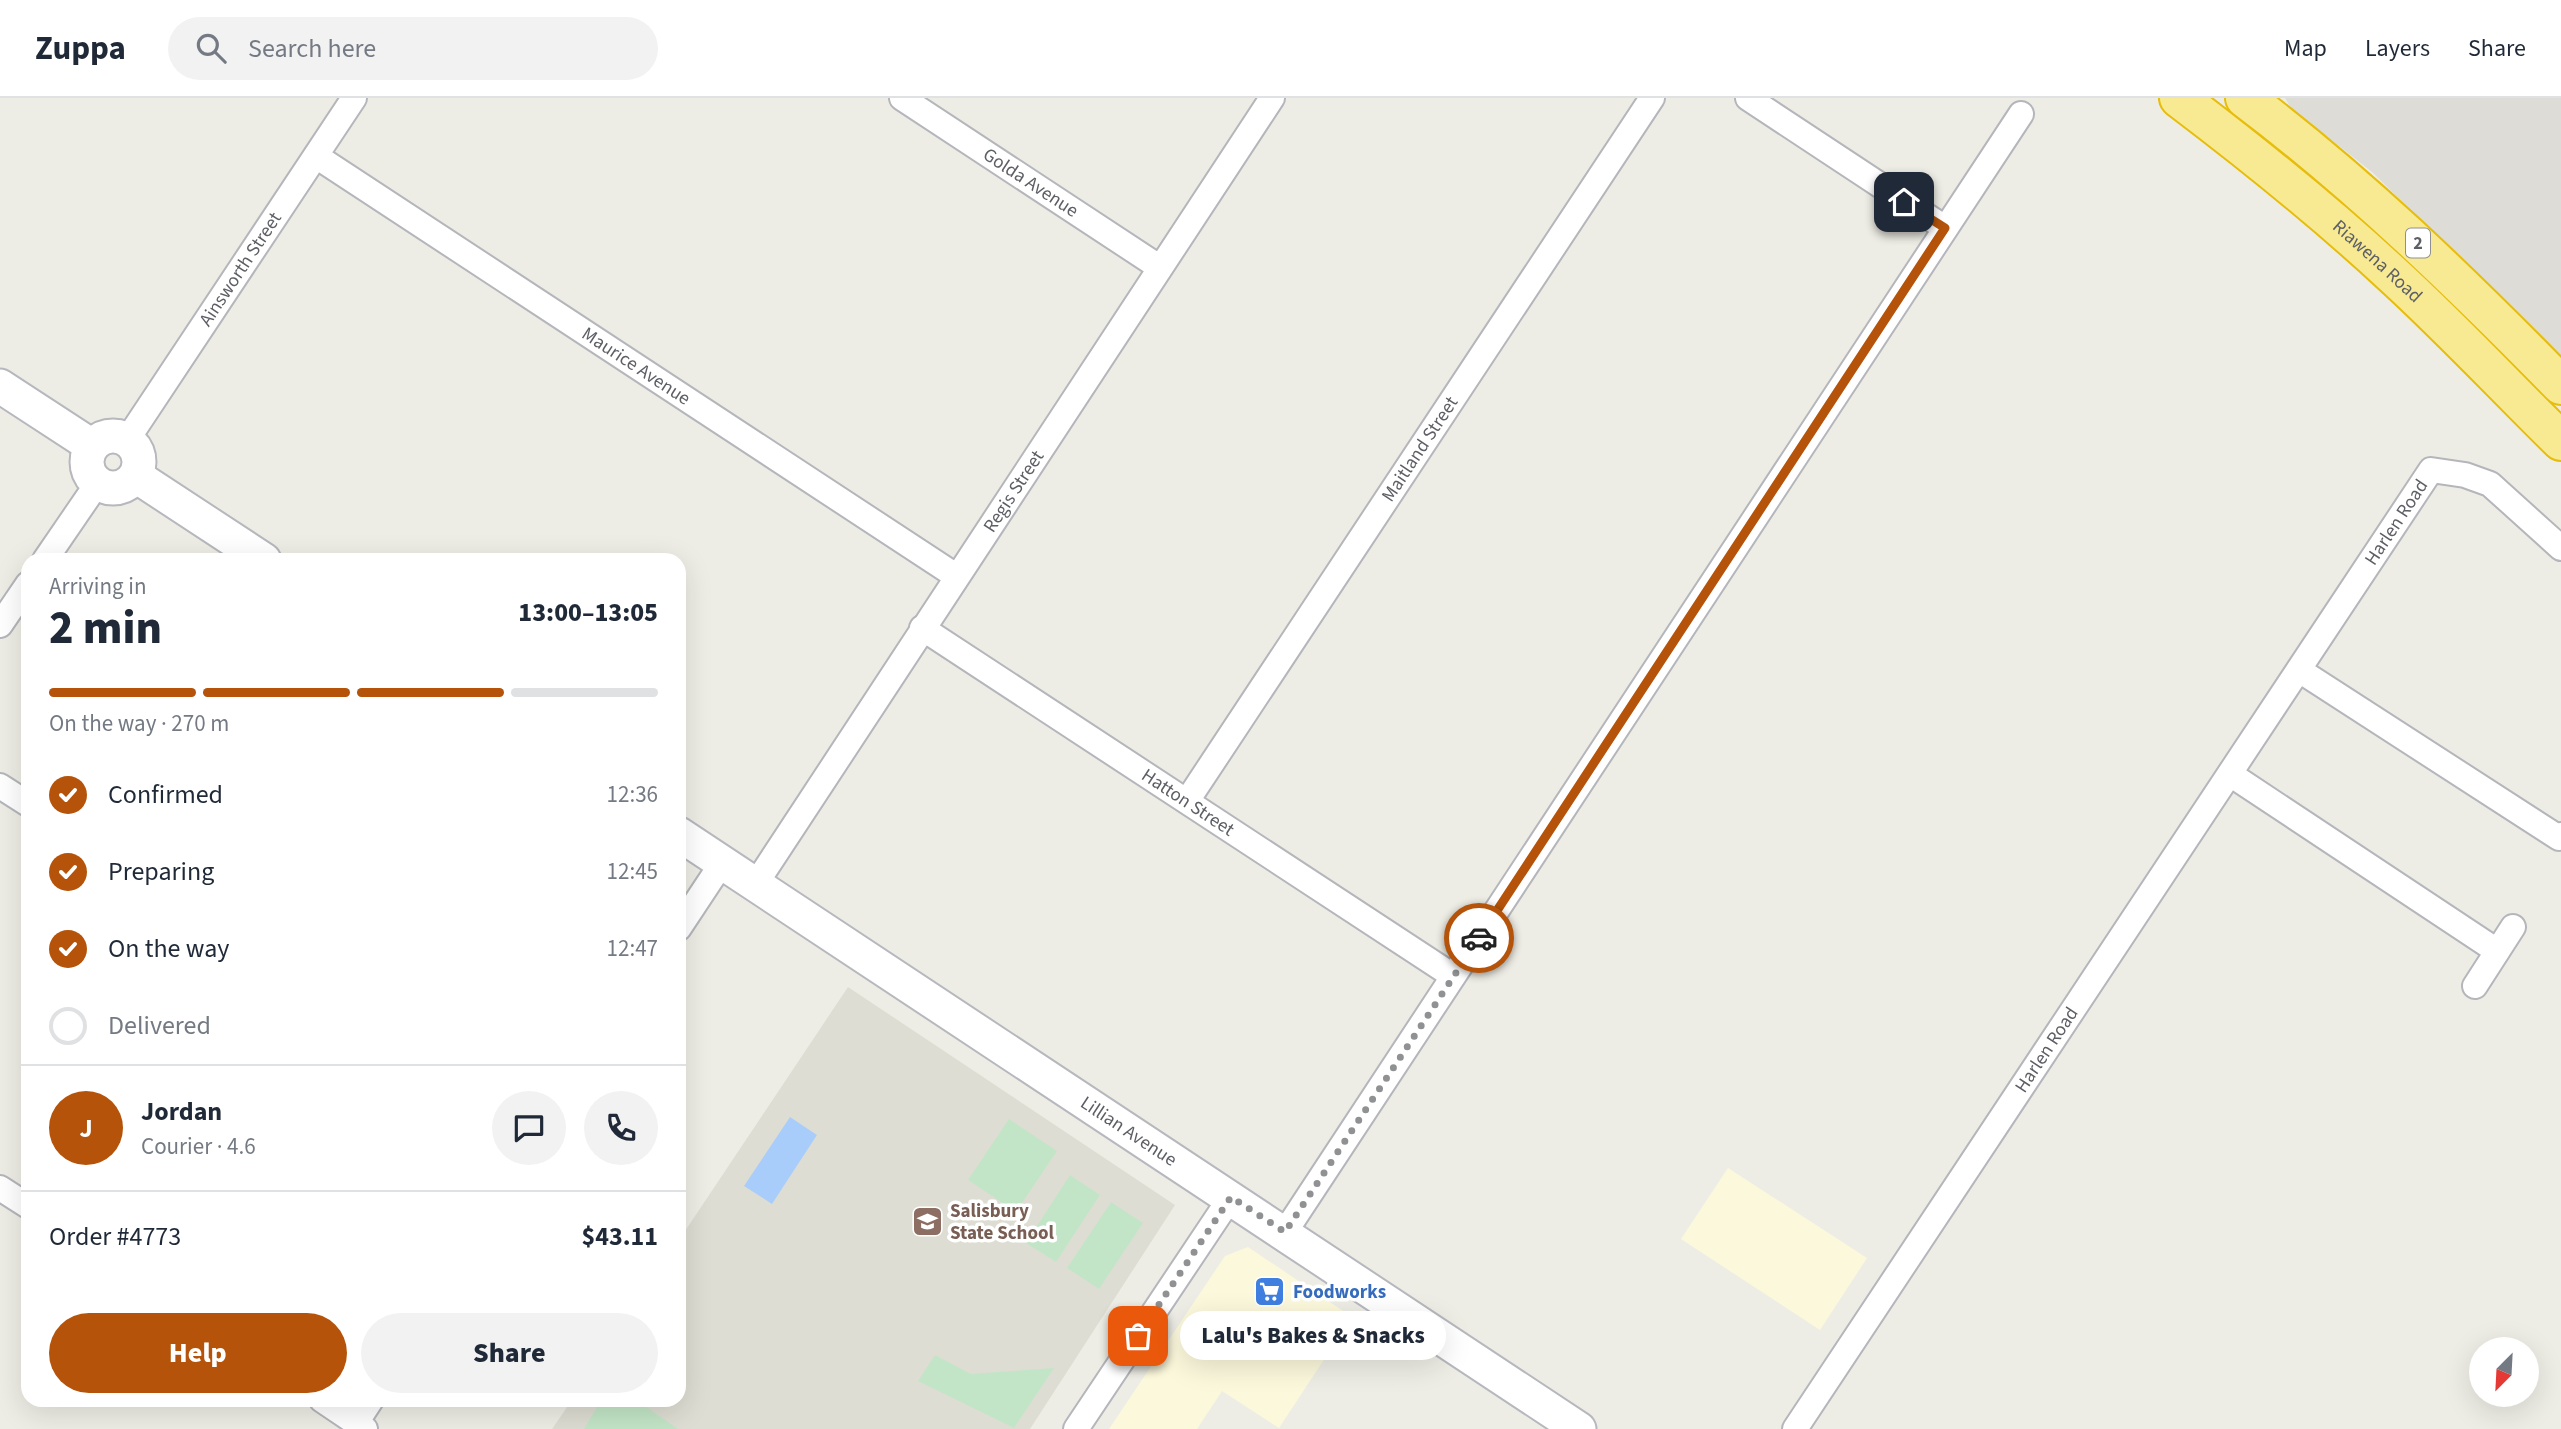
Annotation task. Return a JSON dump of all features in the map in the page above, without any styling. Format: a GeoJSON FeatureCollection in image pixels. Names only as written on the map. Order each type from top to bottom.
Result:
{"type":"FeatureCollection","features":[{"type":"Feature","properties":{"kind":"highway","name":"Riawena Road"},"geometry":{"type":"LineString","coordinates":[[2186,100],[2297,190],[2395,277],[2561,440]]}},
{"type":"Feature","properties":{"kind":"highway","name":"2"},"geometry":{"type":"LineString","coordinates":[[2257,103],[2432,257],[2561,385]]}},
{"type":"Feature","properties":{"kind":"street","name":"Ainsworth Street"},"geometry":{"type":"LineString","coordinates":[[127,440],[354,98]]}},
{"type":"Feature","properties":{"kind":"street","name":"Golda Avenue"},"geometry":{"type":"LineString","coordinates":[[902,98],[1159,267]]}},
{"type":"Feature","properties":{"kind":"street","name":"Regis Street"},"geometry":{"type":"LineString","coordinates":[[755,885],[1272,98]]}},
{"type":"Feature","properties":{"kind":"street","name":"Maitland Street"},"geometry":{"type":"LineString","coordinates":[[1186,801],[1652,98]]}},
{"type":"Feature","properties":{"kind":"street"},"geometry":{"type":"LineString","coordinates":[[1748,98],[1945,228]]}},
{"type":"Feature","properties":{"kind":"street"},"geometry":{"type":"LineString","coordinates":[[1285,1232],[2021,114]]}},
{"type":"Feature","properties":{"kind":"street","name":"Maurice Avenue"},"geometry":{"type":"LineString","coordinates":[[316,156],[956,576]]}},
{"type":"Feature","properties":{"kind":"street"},"geometry":{"type":"LineString","coordinates":[[0,386],[92,446]]}},
{"type":"Feature","properties":{"kind":"street"},"geometry":{"type":"LineString","coordinates":[[112,435],[127,440],[140,460],[136,476],[122,487],[114,489],[97,484],[87,470],[86,462],[92,446],[97,440],[112,435]]}},
{"type":"Feature","properties":{"kind":"street","name":"Harlen Road"},"geometry":{"type":"LineString","coordinates":[[1795,1429],[2431,471],[2465,475],[2490,484],[2561,548]]}},
{"type":"Feature","properties":{"kind":"street"},"geometry":{"type":"LineString","coordinates":[[136,476],[253,553]]}},
{"type":"Feature","properties":{"kind":"street"},"geometry":{"type":"LineString","coordinates":[[50,553],[97,484]]}},
{"type":"Feature","properties":{"kind":"street"},"geometry":{"type":"LineString","coordinates":[[0,625],[21,594]]}},
{"type":"Feature","properties":{"kind":"street","name":"Hatton Street"},"geometry":{"type":"LineString","coordinates":[[922,628],[1453,976]]}},
{"type":"Feature","properties":{"kind":"street"},"geometry":{"type":"LineString","coordinates":[[2300,670],[2559,838],[2561,835]]}},
{"type":"Feature","properties":{"kind":"street"},"geometry":{"type":"LineString","coordinates":[[2230,774],[2497,951]]}},
{"type":"Feature","properties":{"kind":"street"},"geometry":{"type":"LineString","coordinates":[[0,786],[21,800]]}},
{"type":"Feature","properties":{"kind":"street","name":"Lillian Avenue"},"geometry":{"type":"LineString","coordinates":[[686,839],[1285,1232],[1579,1429]]}},
{"type":"Feature","properties":{"kind":"street"},"geometry":{"type":"LineString","coordinates":[[686,917],[722,863]]}},
{"type":"Feature","properties":{"kind":"street"},"geometry":{"type":"LineString","coordinates":[[2475,986],[2513,927]]}},
{"type":"Feature","properties":{"kind":"street"},"geometry":{"type":"LineString","coordinates":[[0,1188],[21,1202]]}},
{"type":"Feature","properties":{"kind":"street"},"geometry":{"type":"LineString","coordinates":[[1076,1429],[1231,1197]]}},
{"type":"Feature","properties":{"kind":"street"},"geometry":{"type":"LineString","coordinates":[[332,1407],[361,1426],[368,1407]]}},
{"type":"Feature","properties":{"kind":"shaded area"},"geometry":{"type":"Polygon","coordinates":[[[2285,98],[2561,98],[2561,357],[2372,172],[2291,108],[2285,98]]]}},
{"type":"Feature","properties":{"kind":"shaded area","name":"Salisbury State School"},"geometry":{"type":"Polygon","coordinates":[[[848,987],[1175,1205],[1030,1429],[552,1429],[567,1407],[686,1407],[686,1230],[848,987]]]}},
{"type":"Feature","properties":{"kind":"shaded area"},"geometry":{"type":"Polygon","coordinates":[[[1728,1168],[1867,1258],[1820,1330],[1681,1239],[1728,1168]]]}},
{"type":"Feature","properties":{"kind":"shaded area"},"geometry":{"type":"Polygon","coordinates":[[[1248,1247],[1352,1317],[1279,1428],[1222,1391],[1197,1429],[1109,1429],[1225,1256],[1248,1247]]]}},
{"type":"Feature","properties":{"kind":"green space"},"geometry":{"type":"Polygon","coordinates":[[[1009,1119],[1057,1151],[1016,1212],[968,1180],[1009,1119]]]}},
{"type":"Feature","properties":{"kind":"green space"},"geometry":{"type":"Polygon","coordinates":[[[1070,1175],[1100,1195],[1056,1262],[1026,1243],[1070,1175]]]}},
{"type":"Feature","properties":{"kind":"green space"},"geometry":{"type":"Polygon","coordinates":[[[1111,1202],[1143,1223],[1099,1289],[1067,1268],[1111,1202]]]}},
{"type":"Feature","properties":{"kind":"green space"},"geometry":{"type":"Polygon","coordinates":[[[935,1355],[971,1374],[1054,1368],[1014,1428],[918,1381],[935,1355]]]}},
{"type":"Feature","properties":{"kind":"green space"},"geometry":{"type":"Polygon","coordinates":[[[597,1407],[646,1407],[678,1429],[584,1429],[597,1407]]]}},
{"type":"Feature","properties":{"kind":"water"},"geometry":{"type":"Polygon","coordinates":[[[790,1117],[817,1135],[772,1204],[744,1186],[790,1117]]]}},
{"type":"Feature","properties":{"kind":"way so far"},"geometry":{"type":"LineString","coordinates":[[1138,1336],[1231,1197],[1285,1232],[1479,938]]}},
{"type":"Feature","properties":{"kind":"place","name":"Salisbury State School"},"geometry":{"type":"Point","coordinates":[927,1222]}},
{"type":"Feature","properties":{"kind":"place","name":"Foodworks"},"geometry":{"type":"Point","coordinates":[1270,1292]}},
{"type":"Feature","properties":{"kind":"place","name":"Lalu's Bakes & Snacks"},"geometry":{"type":"Point","coordinates":[1138,1336]}},
{"type":"Feature","properties":{"kind":"route"},"geometry":{"type":"LineString","coordinates":[[1479,938],[1945,228],[1904,202]]}}]}
